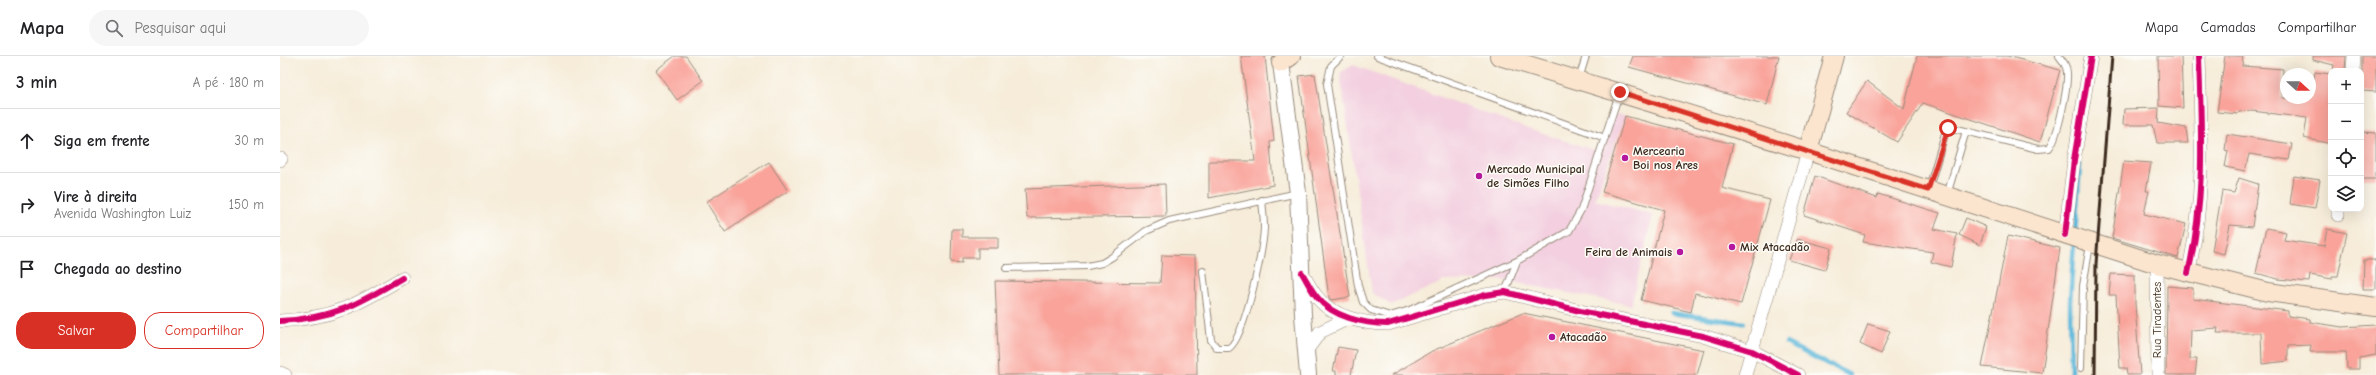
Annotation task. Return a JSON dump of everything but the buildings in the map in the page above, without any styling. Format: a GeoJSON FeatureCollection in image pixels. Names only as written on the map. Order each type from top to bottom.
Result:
{"type":"FeatureCollection","features":[{"type":"Feature","properties":{"kind":"main road"},"geometry":{"type":"LineString","coordinates":[[1500,56],[1808,151],[2188,273],[2268,292],[2376,307]]}},
{"type":"Feature","properties":{"kind":"main road"},"geometry":{"type":"LineString","coordinates":[[1808,151],[1834,56]]}},
{"type":"Feature","properties":{"kind":"street"},"geometry":{"type":"LineString","coordinates":[[2082,240],[2074,160],[2084,107],[2091,56]]}},
{"type":"Feature","properties":{"kind":"street"},"geometry":{"type":"LineString","coordinates":[[2188,273],[2199,220],[2201,194],[2199,56]]}},
{"type":"Feature","properties":{"kind":"street"},"geometry":{"type":"LineString","coordinates":[[2353,68],[2354,56]]}},
{"type":"Feature","properties":{"kind":"street"},"geometry":{"type":"LineString","coordinates":[[1284,58],[1298,193],[1308,375]]}},
{"type":"Feature","properties":{"kind":"street"},"geometry":{"type":"LineString","coordinates":[[1746,375],[1808,151]]}},
{"type":"Feature","properties":{"kind":"street","name":"Rua Tiradentes"},"geometry":{"type":"LineString","coordinates":[[2157,264],[2158,375]]}},
{"type":"Feature","properties":{"kind":"street"},"geometry":{"type":"LineString","coordinates":[[1302,273],[1318,298],[1332,310],[1349,318],[1373,324],[1388,324],[1485,295],[1505,292],[1580,311],[1703,336],[1752,351],[1798,375]]}},
{"type":"Feature","properties":{"kind":"street"},"geometry":{"type":"LineString","coordinates":[[280,321],[313,319],[336,313],[359,303],[402,278]]}},
{"type":"Feature","properties":{"kind":"street"},"geometry":{"type":"LineString","coordinates":[[1306,351],[1320,332],[1349,318]]}},
{"type":"Feature","properties":{"kind":"street"},"geometry":{"type":"LineString","coordinates":[[280,373],[285,375]]}},
{"type":"Feature","properties":{"kind":"lane"},"geometry":{"type":"LineString","coordinates":[[1341,56],[1331,66],[1327,84],[1358,286],[1363,302],[1371,310],[1390,316],[1410,310],[1517,261],[1569,231],[1576,221],[1620,92]]}},
{"type":"Feature","properties":{"kind":"lane"},"geometry":{"type":"LineString","coordinates":[[1377,56],[1386,57],[1605,138]]}},
{"type":"Feature","properties":{"kind":"lane"},"geometry":{"type":"LineString","coordinates":[[1579,80],[1586,56]]}},
{"type":"Feature","properties":{"kind":"lane"},"geometry":{"type":"LineString","coordinates":[[1928,190],[1946,130],[1951,127],[2038,149],[2049,148],[2055,139],[2067,79],[2066,66],[2059,56]]}},
{"type":"Feature","properties":{"kind":"lane"},"geometry":{"type":"LineString","coordinates":[[1946,196],[1966,131]]}},
{"type":"Feature","properties":{"kind":"lane"},"geometry":{"type":"LineString","coordinates":[[1006,268],[1087,266],[1102,263],[1112,258],[1146,232],[1169,221],[1298,193]]}},
{"type":"Feature","properties":{"kind":"lane"},"geometry":{"type":"LineString","coordinates":[[1203,271],[1211,340],[1217,348],[1229,348],[1237,340],[1256,278],[1264,228],[1262,200]]}},
{"type":"Feature","properties":{"kind":"lane"},"geometry":{"type":"LineString","coordinates":[[2081,368],[2083,286],[2082,240]]}},
{"type":"Feature","properties":{"kind":"lane"},"geometry":{"type":"LineString","coordinates":[[1505,292],[1517,261]]}},
{"type":"Feature","properties":{"kind":"shaded area","name":"Mercado Municipal de Simões Filho"},"geometry":{"type":"Polygon","coordinates":[[[1353,65],[1528,129],[1600,152],[1612,115],[1625,116],[1595,200],[1653,215],[1631,305],[1502,280],[1444,281],[1391,305],[1372,293],[1340,73],[1353,65]]]}},
{"type":"Feature","properties":{"kind":"waterway"},"geometry":{"type":"LineString","coordinates":[[2075,234],[2080,165]]}},
{"type":"Feature","properties":{"kind":"waterway"},"geometry":{"type":"LineString","coordinates":[[2071,375],[2070,302],[2074,241]]}},
{"type":"Feature","properties":{"kind":"waterway"},"geometry":{"type":"LineString","coordinates":[[1671,313],[1744,323]]}},
{"type":"Feature","properties":{"kind":"waterway"},"geometry":{"type":"LineString","coordinates":[[1786,343],[1850,375]]}},
{"type":"Feature","properties":{"kind":"railway"},"geometry":{"type":"LineString","coordinates":[[2095,375],[2096,264],[2112,56]]}},
{"type":"Feature","properties":{"kind":"cycle path"},"geometry":{"type":"LineString","coordinates":[[2065,235],[2074,160],[2091,56]]}},
{"type":"Feature","properties":{"kind":"cycle path"},"geometry":{"type":"LineString","coordinates":[[2188,273],[2198,218],[2200,191],[2201,138],[2199,56]]}},
{"type":"Feature","properties":{"kind":"cycle path"},"geometry":{"type":"LineString","coordinates":[[1302,273],[1323,304],[1331,310],[1359,321],[1388,324],[1485,295],[1505,292],[1580,311],[1703,336],[1752,351],[1798,375]]}},
{"type":"Feature","properties":{"kind":"cycle path"},"geometry":{"type":"LineString","coordinates":[[280,321],[316,317],[330,313],[358,303],[402,278]]}},
{"type":"Feature","properties":{"kind":"place","name":"Mercearia Boi nos Ares"},"geometry":{"type":"Point","coordinates":[1625,158]}},
{"type":"Feature","properties":{"kind":"place","name":"Mercado Municipal de Simões Filho"},"geometry":{"type":"Point","coordinates":[1479,176]}},
{"type":"Feature","properties":{"kind":"place","name":"Mix Atacadão"},"geometry":{"type":"Point","coordinates":[1732,247]}},
{"type":"Feature","properties":{"kind":"place","name":"Feira de Animais"},"geometry":{"type":"Point","coordinates":[1680,252]}},
{"type":"Feature","properties":{"kind":"place","name":"Atacadão"},"geometry":{"type":"Point","coordinates":[1552,337]}},
{"type":"Feature","properties":{"kind":"route"},"geometry":{"type":"LineString","coordinates":[[1620,92],[1928,190],[1946,130],[1948,128]]}}]}
